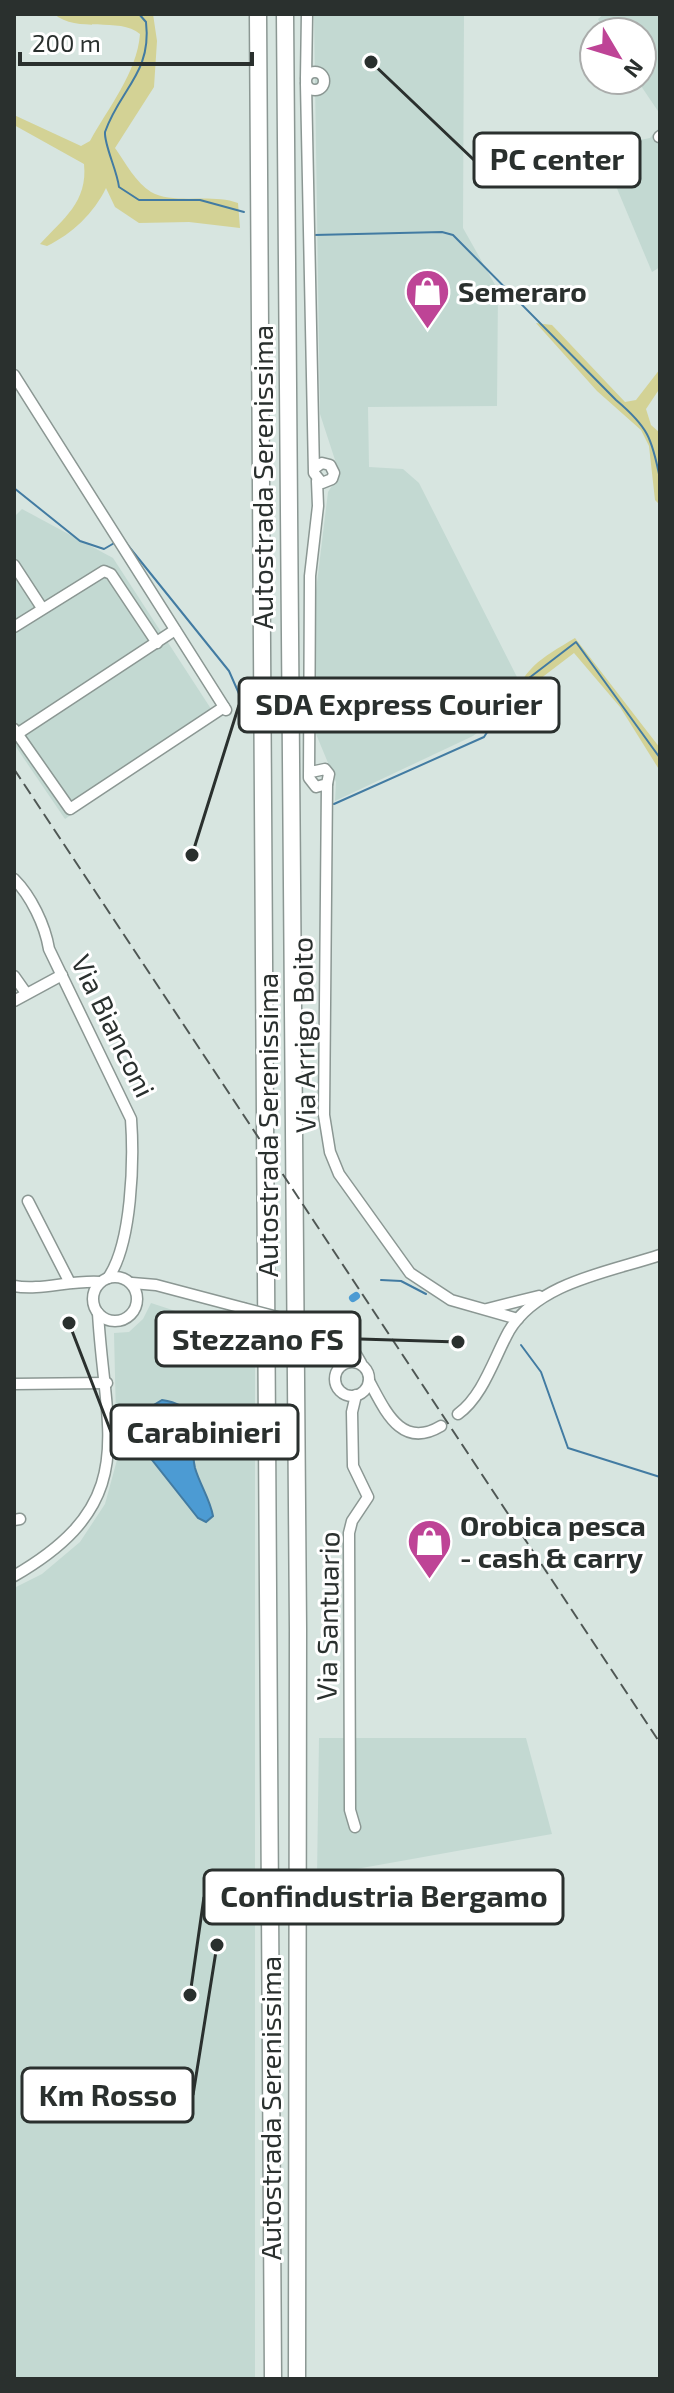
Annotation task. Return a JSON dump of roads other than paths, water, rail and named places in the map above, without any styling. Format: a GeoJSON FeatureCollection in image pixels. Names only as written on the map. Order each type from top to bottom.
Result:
{"type":"FeatureCollection","features":[{"type":"Feature","properties":{"kind":"highway","name":"Autostrada Serenissima"},"geometry":{"type":"LineString","coordinates":[[258,14],[273,2379]]}},
{"type":"Feature","properties":{"kind":"highway","name":"Autostrada Serenissima"},"geometry":{"type":"LineString","coordinates":[[285,14],[298,1613],[297,2379]]}},
{"type":"Feature","properties":{"kind":"street","name":"Via Arrigo Boito"},"geometry":{"type":"LineString","coordinates":[[307,14],[310,84],[310,394],[315,468],[322,482],[310,576],[310,724],[316,770],[310,781],[321,786]]}},
{"type":"Feature","properties":{"kind":"street","name":"Via Arrigo Boito"},"geometry":{"type":"LineString","coordinates":[[309,50],[324,84],[310,84]]}},
{"type":"Feature","properties":{"kind":"street"},"geometry":{"type":"LineString","coordinates":[[14,375],[225,708],[70,809],[16,731],[175,630]]}},
{"type":"Feature","properties":{"kind":"street","name":"Via Arrigo Boito"},"geometry":{"type":"LineString","coordinates":[[315,433],[334,473],[322,482]]}},
{"type":"Feature","properties":{"kind":"street"},"geometry":{"type":"LineString","coordinates":[[315,468],[328,464]]}},
{"type":"Feature","properties":{"kind":"street"},"geometry":{"type":"LineString","coordinates":[[14,565],[42,608]]}},
{"type":"Feature","properties":{"kind":"street"},"geometry":{"type":"LineString","coordinates":[[14,627],[104,571],[111,574],[157,643]]}},
{"type":"Feature","properties":{"kind":"street","name":"Via Arrigo Boito"},"geometry":{"type":"LineString","coordinates":[[316,770],[329,774],[321,786],[327,830],[324,1115],[330,1152],[347,1189],[410,1273],[451,1300],[518,1319]]}},
{"type":"Feature","properties":{"kind":"street","name":"Via Bianconi"},"geometry":{"type":"LineString","coordinates":[[14,879],[22,887],[46,933],[49,949],[131,1119],[133,1143],[121,1252],[129,1281]]}},
{"type":"Feature","properties":{"kind":"street"},"geometry":{"type":"LineString","coordinates":[[14,1001],[62,975]]}},
{"type":"Feature","properties":{"kind":"street"},"geometry":{"type":"LineString","coordinates":[[14,976],[26,993]]}},
{"type":"Feature","properties":{"kind":"street"},"geometry":{"type":"LineString","coordinates":[[14,1576],[51,1554],[87,1516],[104,1481],[111,1444],[103,1347],[93,1296],[70,1281],[28,1201]]}},
{"type":"Feature","properties":{"kind":"street","name":"Via Bianconi"},"geometry":{"type":"LineString","coordinates":[[104,1280],[121,1252]]}},
{"type":"Feature","properties":{"kind":"street"},"geometry":{"type":"LineString","coordinates":[[506,1338],[502,1321],[495,1310],[660,1255]]}},
{"type":"Feature","properties":{"kind":"street"},"geometry":{"type":"LineString","coordinates":[[93,1296],[104,1280]]}},
{"type":"Feature","properties":{"kind":"street"},"geometry":{"type":"LineString","coordinates":[[14,1286],[39,1287],[70,1281],[129,1281],[327,1330],[345,1341],[364,1366],[392,1422],[409,1433],[423,1434],[441,1426]]}},
{"type":"Feature","properties":{"kind":"street"},"geometry":{"type":"LineString","coordinates":[[129,1281],[138,1298]]}},
{"type":"Feature","properties":{"kind":"street"},"geometry":{"type":"LineString","coordinates":[[103,1347],[116,1322],[132,1315],[138,1298],[155,1290],[173,1290]]}},
{"type":"Feature","properties":{"kind":"street"},"geometry":{"type":"LineString","coordinates":[[458,1414],[471,1401],[518,1319],[535,1302],[556,1290]]}},
{"type":"Feature","properties":{"kind":"street"},"geometry":{"type":"LineString","coordinates":[[98,1313],[116,1322]]}},
{"type":"Feature","properties":{"kind":"street","name":"Via Santuario"},"geometry":{"type":"LineString","coordinates":[[345,1341],[336,1379],[352,1412]]}},
{"type":"Feature","properties":{"kind":"street"},"geometry":{"type":"LineString","coordinates":[[341,1366],[350,1362],[364,1366]]}},
{"type":"Feature","properties":{"kind":"street","name":"Via Santuario"},"geometry":{"type":"LineString","coordinates":[[355,1827],[350,1810],[349,1533],[352,1521],[368,1497],[353,1466],[352,1412],[359,1394],[369,1381]]}},
{"type":"Feature","properties":{"kind":"street"},"geometry":{"type":"LineString","coordinates":[[14,1384],[107,1383]]}},
{"type":"Feature","properties":{"kind":"street"},"geometry":{"type":"LineString","coordinates":[[341,1391],[359,1394],[381,1404]]}},
{"type":"Feature","properties":{"kind":"water"},"geometry":{"type":"Polygon","coordinates":[[[162,1400],[177,1404],[191,1416],[195,1468],[213,1516],[206,1522],[198,1518],[145,1451],[138,1431],[144,1411],[162,1400]]]}},
{"type":"Feature","properties":{"kind":"waterway"},"geometry":{"type":"LineString","coordinates":[[139,14],[146,22],[144,55],[105,132],[119,187],[139,200],[200,200],[244,212]]}},
{"type":"Feature","properties":{"kind":"waterway"},"geometry":{"type":"LineString","coordinates":[[314,235],[442,232],[453,235],[642,426],[651,443],[660,479]]}},
{"type":"Feature","properties":{"kind":"waterway"},"geometry":{"type":"LineString","coordinates":[[14,488],[80,541],[104,549],[116,542]]}},
{"type":"Feature","properties":{"kind":"waterway"},"geometry":{"type":"LineString","coordinates":[[126,543],[229,671],[255,730]]}},
{"type":"Feature","properties":{"kind":"waterway"},"geometry":{"type":"LineString","coordinates":[[334,804],[484,737],[516,688],[576,642],[660,758]]}},
{"type":"Feature","properties":{"kind":"waterway"},"geometry":{"type":"LineString","coordinates":[[381,1280],[401,1281],[426,1294]]}},
{"type":"Feature","properties":{"kind":"waterway"},"geometry":{"type":"LineString","coordinates":[[521,1345],[541,1372],[568,1448],[660,1477]]}},
{"type":"Feature","properties":{"kind":"railway"},"geometry":{"type":"LineString","coordinates":[[14,769],[660,1743]]}},
{"type":"Feature","properties":{"kind":"place","name":"PC center"},"geometry":{"type":"Point","coordinates":[371,62]}},
{"type":"Feature","properties":{"kind":"place","name":"Semeraro"},"geometry":{"type":"Point","coordinates":[427,331]}},
{"type":"Feature","properties":{"kind":"place","name":"SDA Express Courier"},"geometry":{"type":"Point","coordinates":[192,855]}},
{"type":"Feature","properties":{"kind":"place","name":"Carabinieri"},"geometry":{"type":"Point","coordinates":[69,1323]}},
{"type":"Feature","properties":{"kind":"place","name":"Stezzano FS"},"geometry":{"type":"Point","coordinates":[458,1342]}},
{"type":"Feature","properties":{"kind":"place","name":"Orobica pesca - cash & carry"},"geometry":{"type":"Point","coordinates":[429,1581]}},
{"type":"Feature","properties":{"kind":"place","name":"Km Rosso"},"geometry":{"type":"Point","coordinates":[217,1945]}},
{"type":"Feature","properties":{"kind":"place","name":"Confindustria Bergamo"},"geometry":{"type":"Point","coordinates":[190,1995]}}]}
